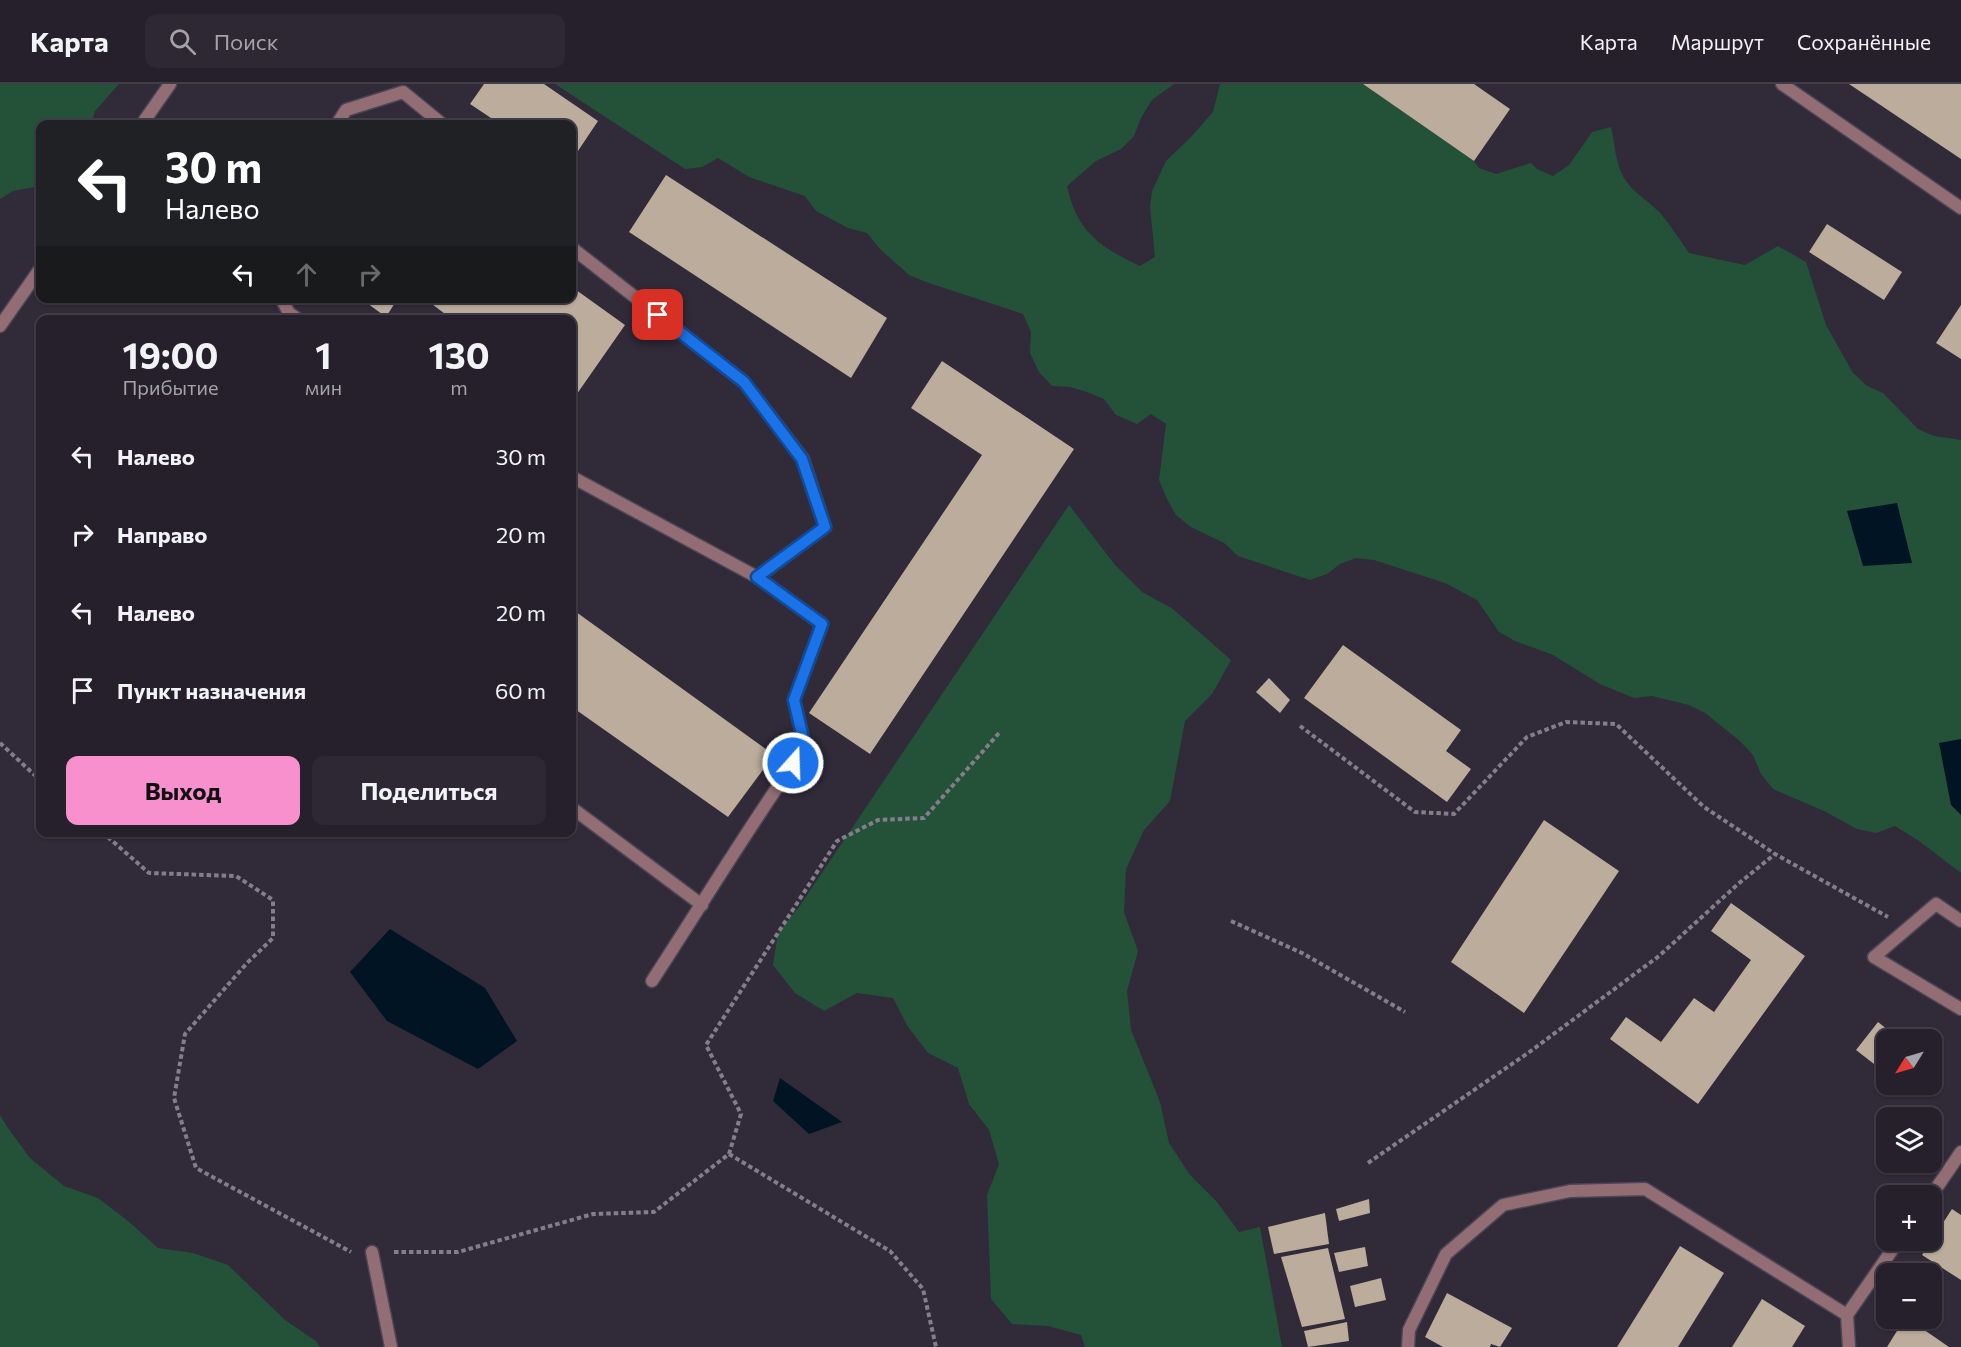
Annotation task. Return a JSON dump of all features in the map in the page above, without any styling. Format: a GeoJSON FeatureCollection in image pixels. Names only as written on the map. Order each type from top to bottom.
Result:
{"type":"FeatureCollection","features":[{"type":"Feature","properties":{"kind":"lane"},"geometry":{"type":"LineString","coordinates":[[145,120],[170,84]]}},
{"type":"Feature","properties":{"kind":"lane"},"geometry":{"type":"LineString","coordinates":[[1782,84],[1961,208]]}},
{"type":"Feature","properties":{"kind":"lane"},"geometry":{"type":"LineString","coordinates":[[340,120],[346,110],[403,92],[437,120]]}},
{"type":"Feature","properties":{"kind":"lane"},"geometry":{"type":"LineString","coordinates":[[576,251],[744,382],[802,459],[825,527],[757,577]]}},
{"type":"Feature","properties":{"kind":"lane"},"geometry":{"type":"LineString","coordinates":[[0,326],[36,275]]}},
{"type":"Feature","properties":{"kind":"lane"},"geometry":{"type":"LineString","coordinates":[[576,479],[757,577],[822,624],[794,700],[805,747],[758,813],[652,981]]}},
{"type":"Feature","properties":{"kind":"lane"},"geometry":{"type":"LineString","coordinates":[[576,811],[702,905]]}},
{"type":"Feature","properties":{"kind":"lane"},"geometry":{"type":"LineString","coordinates":[[1961,921],[1935,904],[1874,957],[1961,1009]]}},
{"type":"Feature","properties":{"kind":"lane"},"geometry":{"type":"LineString","coordinates":[[1938,1185],[1961,1152]]}},
{"type":"Feature","properties":{"kind":"lane"},"geometry":{"type":"LineString","coordinates":[[1408,1347],[1409,1330],[1446,1254],[1503,1205],[1570,1191],[1646,1189],[1847,1315]]}},
{"type":"Feature","properties":{"kind":"lane"},"geometry":{"type":"LineString","coordinates":[[1849,1347],[1847,1315],[1891,1251]]}},
{"type":"Feature","properties":{"kind":"lane"},"geometry":{"type":"LineString","coordinates":[[372,1252],[391,1347]]}},
{"type":"Feature","properties":{"kind":"path"},"geometry":{"type":"LineString","coordinates":[[1300,726],[1415,812],[1454,814],[1527,737],[1566,722],[1616,724],[1704,807],[1775,854],[1908,928]]}},
{"type":"Feature","properties":{"kind":"path"},"geometry":{"type":"LineString","coordinates":[[108,837],[149,873],[236,876],[273,900],[273,938],[247,963],[185,1034],[174,1098],[196,1168],[352,1252],[458,1252],[593,1214],[654,1212],[729,1154],[741,1114],[706,1045],[837,842],[878,820],[924,818],[999,733]]}},
{"type":"Feature","properties":{"kind":"path"},"geometry":{"type":"LineString","coordinates":[[0,743],[36,776]]}},
{"type":"Feature","properties":{"kind":"path"},"geometry":{"type":"LineString","coordinates":[[1368,1163],[1528,1053],[1659,956],[1737,884],[1775,854]]}},
{"type":"Feature","properties":{"kind":"path"},"geometry":{"type":"LineString","coordinates":[[1231,921],[1302,952],[1405,1012]]}},
{"type":"Feature","properties":{"kind":"path"},"geometry":{"type":"LineString","coordinates":[[729,1154],[890,1251],[923,1289],[936,1347]]}},
{"type":"Feature","properties":{"kind":"green space"},"geometry":{"type":"Polygon","coordinates":[[[0,84],[119,84],[95,111],[92,120],[36,120],[36,187],[13,191],[0,199],[0,84]]]}},
{"type":"Feature","properties":{"kind":"green space"},"geometry":{"type":"Polygon","coordinates":[[[555,84],[1174,84],[1152,100],[1134,136],[1121,149],[1096,161],[1067,186],[1077,215],[1092,236],[1113,252],[1140,266],[1155,257],[1150,207],[1152,191],[1166,161],[1213,112],[1220,84],[1363,84],[1474,161],[1479,168],[1496,174],[1531,163],[1537,169],[1553,176],[1569,165],[1592,132],[1611,127],[1617,159],[1624,178],[1661,214],[1689,253],[1745,265],[1778,246],[1806,262],[1826,325],[1853,373],[1867,386],[1883,393],[1918,429],[1934,436],[1961,440],[1961,873],[1895,826],[1876,833],[1857,829],[1824,811],[1773,789],[1761,774],[1753,755],[1740,741],[1705,713],[1689,705],[1652,696],[1634,698],[1600,684],[1553,655],[1515,641],[1499,632],[1477,600],[1445,583],[1374,560],[1356,558],[1340,564],[1327,574],[1310,580],[1238,556],[1224,543],[1191,527],[1176,515],[1167,499],[1159,480],[1166,424],[1151,414],[1137,424],[1116,415],[1104,399],[1070,387],[1052,386],[1039,372],[1030,353],[1031,332],[1023,314],[909,275],[879,248],[867,233],[848,228],[816,211],[805,196],[749,177],[718,158],[702,167],[685,169],[555,84]]]}},
{"type":"Feature","properties":{"kind":"green space"},"geometry":{"type":"Polygon","coordinates":[[[1069,505],[1115,565],[1142,592],[1173,609],[1231,660],[1212,694],[1185,721],[1170,801],[1144,830],[1126,869],[1124,912],[1138,951],[1127,991],[1131,1030],[1160,1102],[1169,1143],[1190,1175],[1217,1202],[1239,1232],[1260,1227],[1282,1347],[1085,1347],[1081,1335],[1048,1326],[1012,1324],[991,1299],[987,1195],[999,1164],[989,1130],[969,1104],[958,1068],[928,1053],[908,1027],[893,998],[857,993],[824,1011],[795,993],[773,965],[778,933],[799,907],[1069,505]]]}},
{"type":"Feature","properties":{"kind":"green space"},"geometry":{"type":"Polygon","coordinates":[[[0,1115],[30,1158],[64,1186],[98,1198],[158,1248],[193,1253],[228,1265],[285,1320],[316,1341],[320,1347],[0,1347],[0,1115]]]}},
{"type":"Feature","properties":{"kind":"water"},"geometry":{"type":"Polygon","coordinates":[[[1897,503],[1912,563],[1863,566],[1847,511],[1897,503]]]}},
{"type":"Feature","properties":{"kind":"water"},"geometry":{"type":"Polygon","coordinates":[[[1961,739],[1961,815],[1951,805],[1939,743],[1961,739]]]}},
{"type":"Feature","properties":{"kind":"water"},"geometry":{"type":"Polygon","coordinates":[[[390,929],[485,988],[517,1041],[478,1069],[387,1021],[350,972],[390,929]]]}},
{"type":"Feature","properties":{"kind":"water"},"geometry":{"type":"Polygon","coordinates":[[[780,1078],[842,1122],[809,1134],[773,1101],[780,1078]]]}},
{"type":"Feature","properties":{"kind":"building"},"geometry":{"type":"Polygon","coordinates":[[[484,84],[544,84],[598,121],[576,154],[576,120],[494,120],[470,104],[484,84]]]}},
{"type":"Feature","properties":{"kind":"building"},"geometry":{"type":"Polygon","coordinates":[[[1363,84],[1474,84],[1510,109],[1474,161],[1363,84]]]}},
{"type":"Feature","properties":{"kind":"building"},"geometry":{"type":"Polygon","coordinates":[[[1849,84],[1961,84],[1961,159],[1849,84]]]}},
{"type":"Feature","properties":{"kind":"building"},"geometry":{"type":"Polygon","coordinates":[[[666,175],[887,318],[851,378],[629,232],[666,175]]]}},
{"type":"Feature","properties":{"kind":"building"},"geometry":{"type":"Polygon","coordinates":[[[1827,224],[1902,272],[1884,300],[1809,252],[1827,224]]]}},
{"type":"Feature","properties":{"kind":"building"},"geometry":{"type":"Polygon","coordinates":[[[576,290],[625,325],[576,395],[576,315],[446,315],[431,303],[576,303],[576,290]]]}},
{"type":"Feature","properties":{"kind":"building"},"geometry":{"type":"Polygon","coordinates":[[[367,303],[395,303],[387,315],[383,315],[367,303]]]}},
{"type":"Feature","properties":{"kind":"building"},"geometry":{"type":"Polygon","coordinates":[[[1961,305],[1961,359],[1936,343],[1961,305]]]}},
{"type":"Feature","properties":{"kind":"building"},"geometry":{"type":"Polygon","coordinates":[[[942,361],[1074,449],[870,754],[809,713],[982,455],[911,408],[942,361]]]}},
{"type":"Feature","properties":{"kind":"building"},"geometry":{"type":"Polygon","coordinates":[[[576,612],[774,755],[728,817],[576,710],[576,612]]]}},
{"type":"Feature","properties":{"kind":"building"},"geometry":{"type":"Polygon","coordinates":[[[1343,645],[1461,730],[1446,751],[1471,769],[1447,802],[1304,698],[1343,645]]]}},
{"type":"Feature","properties":{"kind":"building"},"geometry":{"type":"Polygon","coordinates":[[[1269,678],[1290,700],[1280,713],[1256,692],[1269,678]]]}},
{"type":"Feature","properties":{"kind":"building"},"geometry":{"type":"Polygon","coordinates":[[[1544,820],[1619,871],[1524,1013],[1451,962],[1544,820]]]}},
{"type":"Feature","properties":{"kind":"building"},"geometry":{"type":"Polygon","coordinates":[[[1731,903],[1805,956],[1698,1104],[1610,1039],[1626,1017],[1661,1042],[1694,998],[1714,1012],[1751,960],[1711,931],[1731,903]]]}},
{"type":"Feature","properties":{"kind":"building"},"geometry":{"type":"Polygon","coordinates":[[[1878,1022],[1887,1029],[1876,1029],[1876,1065],[1856,1050],[1878,1022]]]}},
{"type":"Feature","properties":{"kind":"building"},"geometry":{"type":"Polygon","coordinates":[[[1369,1199],[1370,1213],[1339,1221],[1336,1209],[1369,1199]]]}},
{"type":"Feature","properties":{"kind":"building"},"geometry":{"type":"Polygon","coordinates":[[[1952,1209],[1961,1215],[1961,1280],[1942,1268],[1942,1263],[1934,1263],[1922,1255],[1925,1251],[1942,1251],[1942,1224],[1952,1209]]]}},
{"type":"Feature","properties":{"kind":"building"},"geometry":{"type":"Polygon","coordinates":[[[1325,1213],[1329,1244],[1274,1254],[1268,1227],[1325,1213]]]}},
{"type":"Feature","properties":{"kind":"building"},"geometry":{"type":"Polygon","coordinates":[[[1680,1246],[1724,1273],[1678,1347],[1617,1347],[1680,1246]]]}},
{"type":"Feature","properties":{"kind":"building"},"geometry":{"type":"Polygon","coordinates":[[[1365,1247],[1368,1266],[1339,1272],[1334,1253],[1365,1247]]]}},
{"type":"Feature","properties":{"kind":"building"},"geometry":{"type":"Polygon","coordinates":[[[1328,1248],[1345,1319],[1302,1327],[1281,1257],[1328,1248]]]}},
{"type":"Feature","properties":{"kind":"building"},"geometry":{"type":"Polygon","coordinates":[[[1381,1278],[1386,1300],[1355,1307],[1350,1286],[1381,1278]]]}},
{"type":"Feature","properties":{"kind":"building"},"geometry":{"type":"Polygon","coordinates":[[[1447,1293],[1512,1328],[1500,1347],[1491,1344],[1490,1347],[1443,1347],[1425,1337],[1447,1293]]]}},
{"type":"Feature","properties":{"kind":"building"},"geometry":{"type":"Polygon","coordinates":[[[1762,1299],[1805,1326],[1792,1347],[1732,1347],[1762,1299]]]}},
{"type":"Feature","properties":{"kind":"building"},"geometry":{"type":"Polygon","coordinates":[[[1347,1322],[1349,1341],[1308,1347],[1304,1331],[1347,1322]]]}},
{"type":"Feature","properties":{"kind":"building"},"geometry":{"type":"Polygon","coordinates":[[[1898,1329],[1923,1329],[1949,1347],[1887,1347],[1898,1329]]]}},
{"type":"Feature","properties":{"kind":"route"},"geometry":{"type":"LineString","coordinates":[[658,315],[744,382],[802,459],[825,527],[757,577],[822,624],[794,700],[805,747],[793,763]]}}]}
